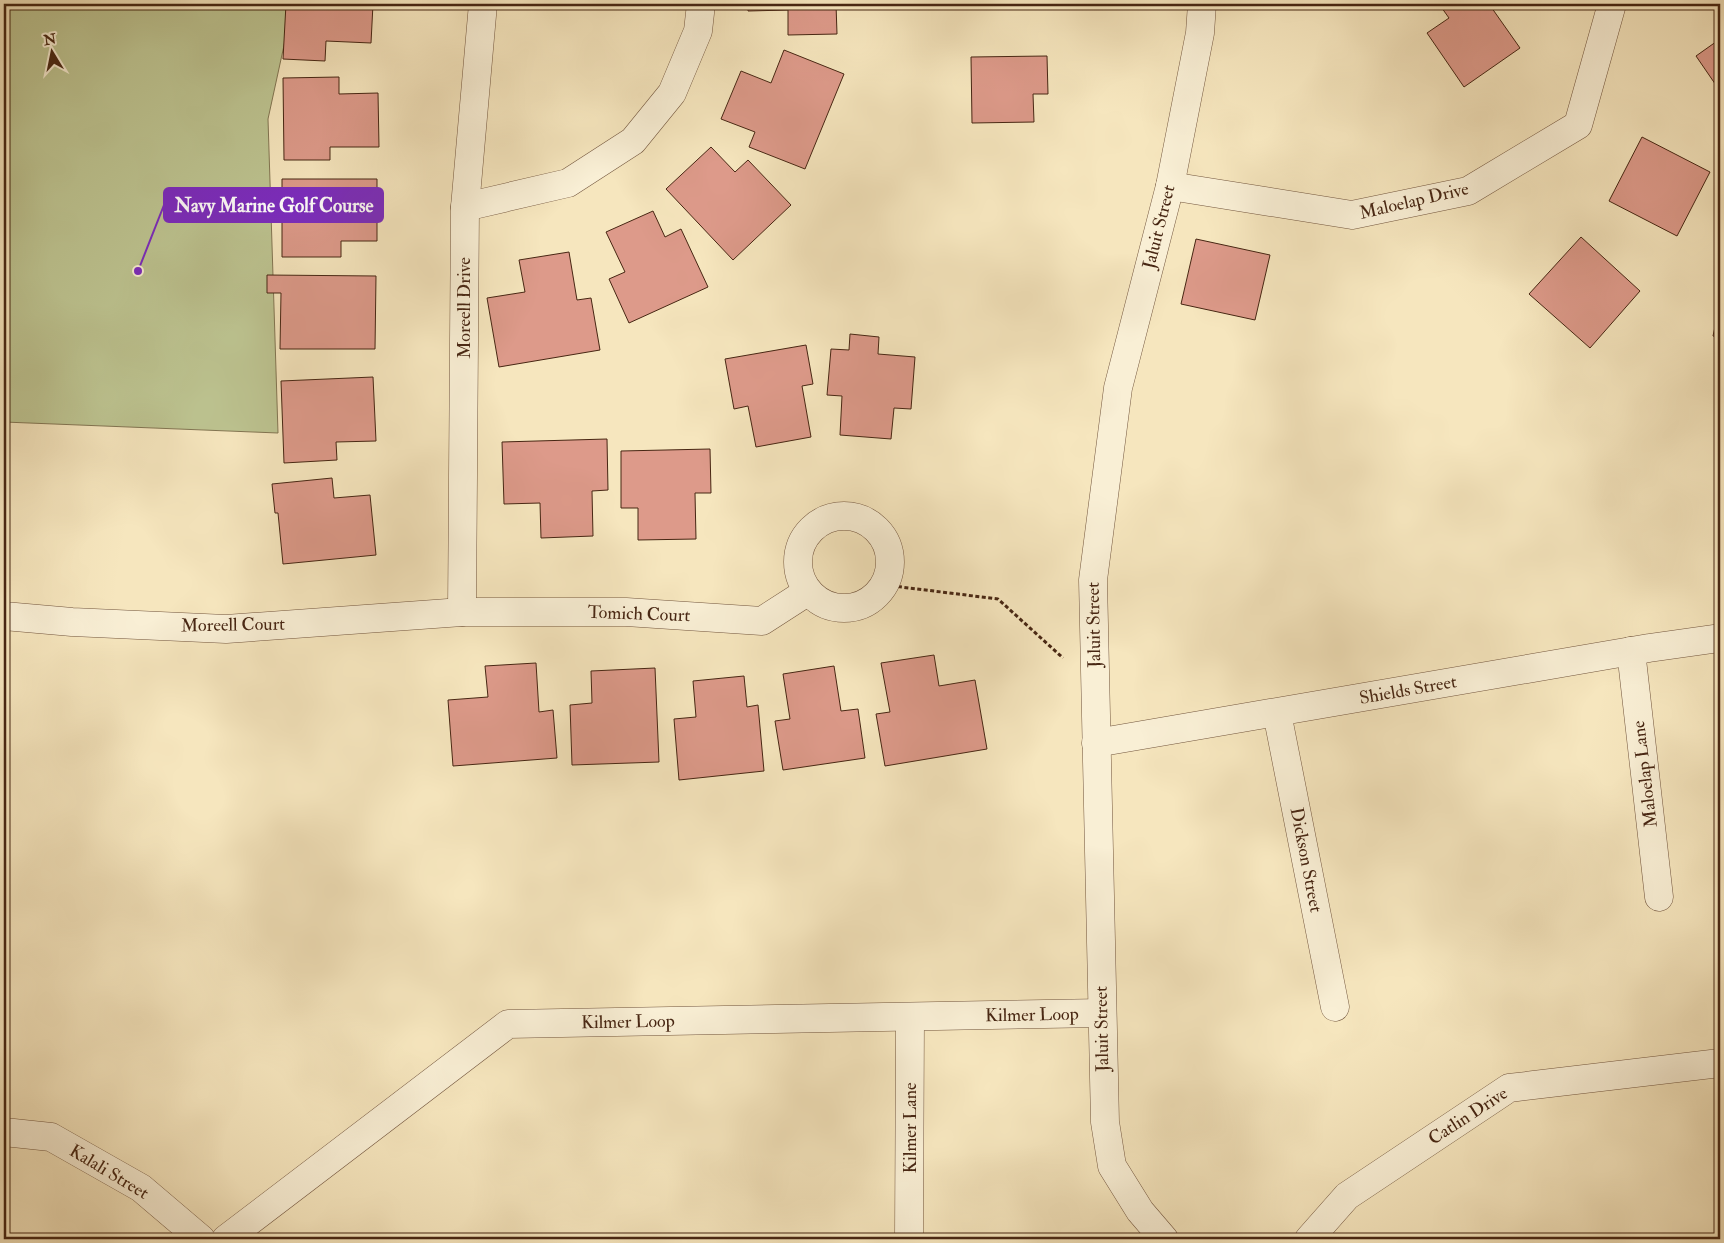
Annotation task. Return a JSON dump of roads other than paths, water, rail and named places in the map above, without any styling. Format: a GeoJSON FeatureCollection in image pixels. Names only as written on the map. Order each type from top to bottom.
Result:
{"type":"FeatureCollection","features":[{"type":"Feature","properties":{"kind":"street","name":"Moreell Drive"},"geometry":{"type":"LineString","coordinates":[[462,612],[465,207],[483,4]]}},
{"type":"Feature","properties":{"kind":"street"},"geometry":{"type":"LineString","coordinates":[[465,207],[568,183],[633,141],[672,93],[698,31],[701,4]]}},
{"type":"Feature","properties":{"kind":"street","name":"Jaluit Street"},"geometry":{"type":"LineString","coordinates":[[1164,1239],[1140,1211],[1112,1166],[1105,1122],[1093,580],[1118,388],[1170,186],[1200,33],[1202,4]]}},
{"type":"Feature","properties":{"kind":"street","name":"Maloelap Drive"},"geometry":{"type":"LineString","coordinates":[[1170,186],[1352,216],[1468,191],[1578,125],[1612,4]]}},
{"type":"Feature","properties":{"kind":"street"},"geometry":{"type":"LineString","coordinates":[[849,516],[866,521],[880,533],[889,549],[890,567],[885,585],[873,599],[857,607],[839,609],[822,603],[808,592],[799,576],[798,558],[803,540],[814,526],[831,518],[849,516]]}},
{"type":"Feature","properties":{"kind":"street","name":"Tomich Court"},"geometry":{"type":"LineString","coordinates":[[462,612],[626,612],[762,620],[808,592]]}},
{"type":"Feature","properties":{"kind":"street","name":"Moreell Court"},"geometry":{"type":"LineString","coordinates":[[4,616],[72,622],[226,629],[462,612]]}},
{"type":"Feature","properties":{"kind":"street","name":"Shields Street"},"geometry":{"type":"LineString","coordinates":[[1096,743],[1630,651],[1720,638]]}},
{"type":"Feature","properties":{"kind":"street","name":"Maloelap Lane"},"geometry":{"type":"LineString","coordinates":[[1630,651],[1659,897]]}},
{"type":"Feature","properties":{"kind":"street","name":"Dickson Street"},"geometry":{"type":"LineString","coordinates":[[1277,712],[1335,1007]]}},
{"type":"Feature","properties":{"kind":"street","name":"Kilmer Loop"},"geometry":{"type":"LineString","coordinates":[[226,1239],[508,1024],[1102,1013]]}},
{"type":"Feature","properties":{"kind":"street","name":"Kilmer Lane"},"geometry":{"type":"LineString","coordinates":[[909,1239],[910,1017]]}},
{"type":"Feature","properties":{"kind":"street","name":"Catlin Drive"},"geometry":{"type":"LineString","coordinates":[[1309,1239],[1347,1196],[1509,1088],[1720,1063]]}},
{"type":"Feature","properties":{"kind":"street","name":"Kalali Street"},"geometry":{"type":"LineString","coordinates":[[4,1132],[51,1137],[141,1188],[201,1239]]}},
{"type":"Feature","properties":{"kind":"place","name":"Navy Marine Golf Course"},"geometry":{"type":"Point","coordinates":[138,271]}}]}
